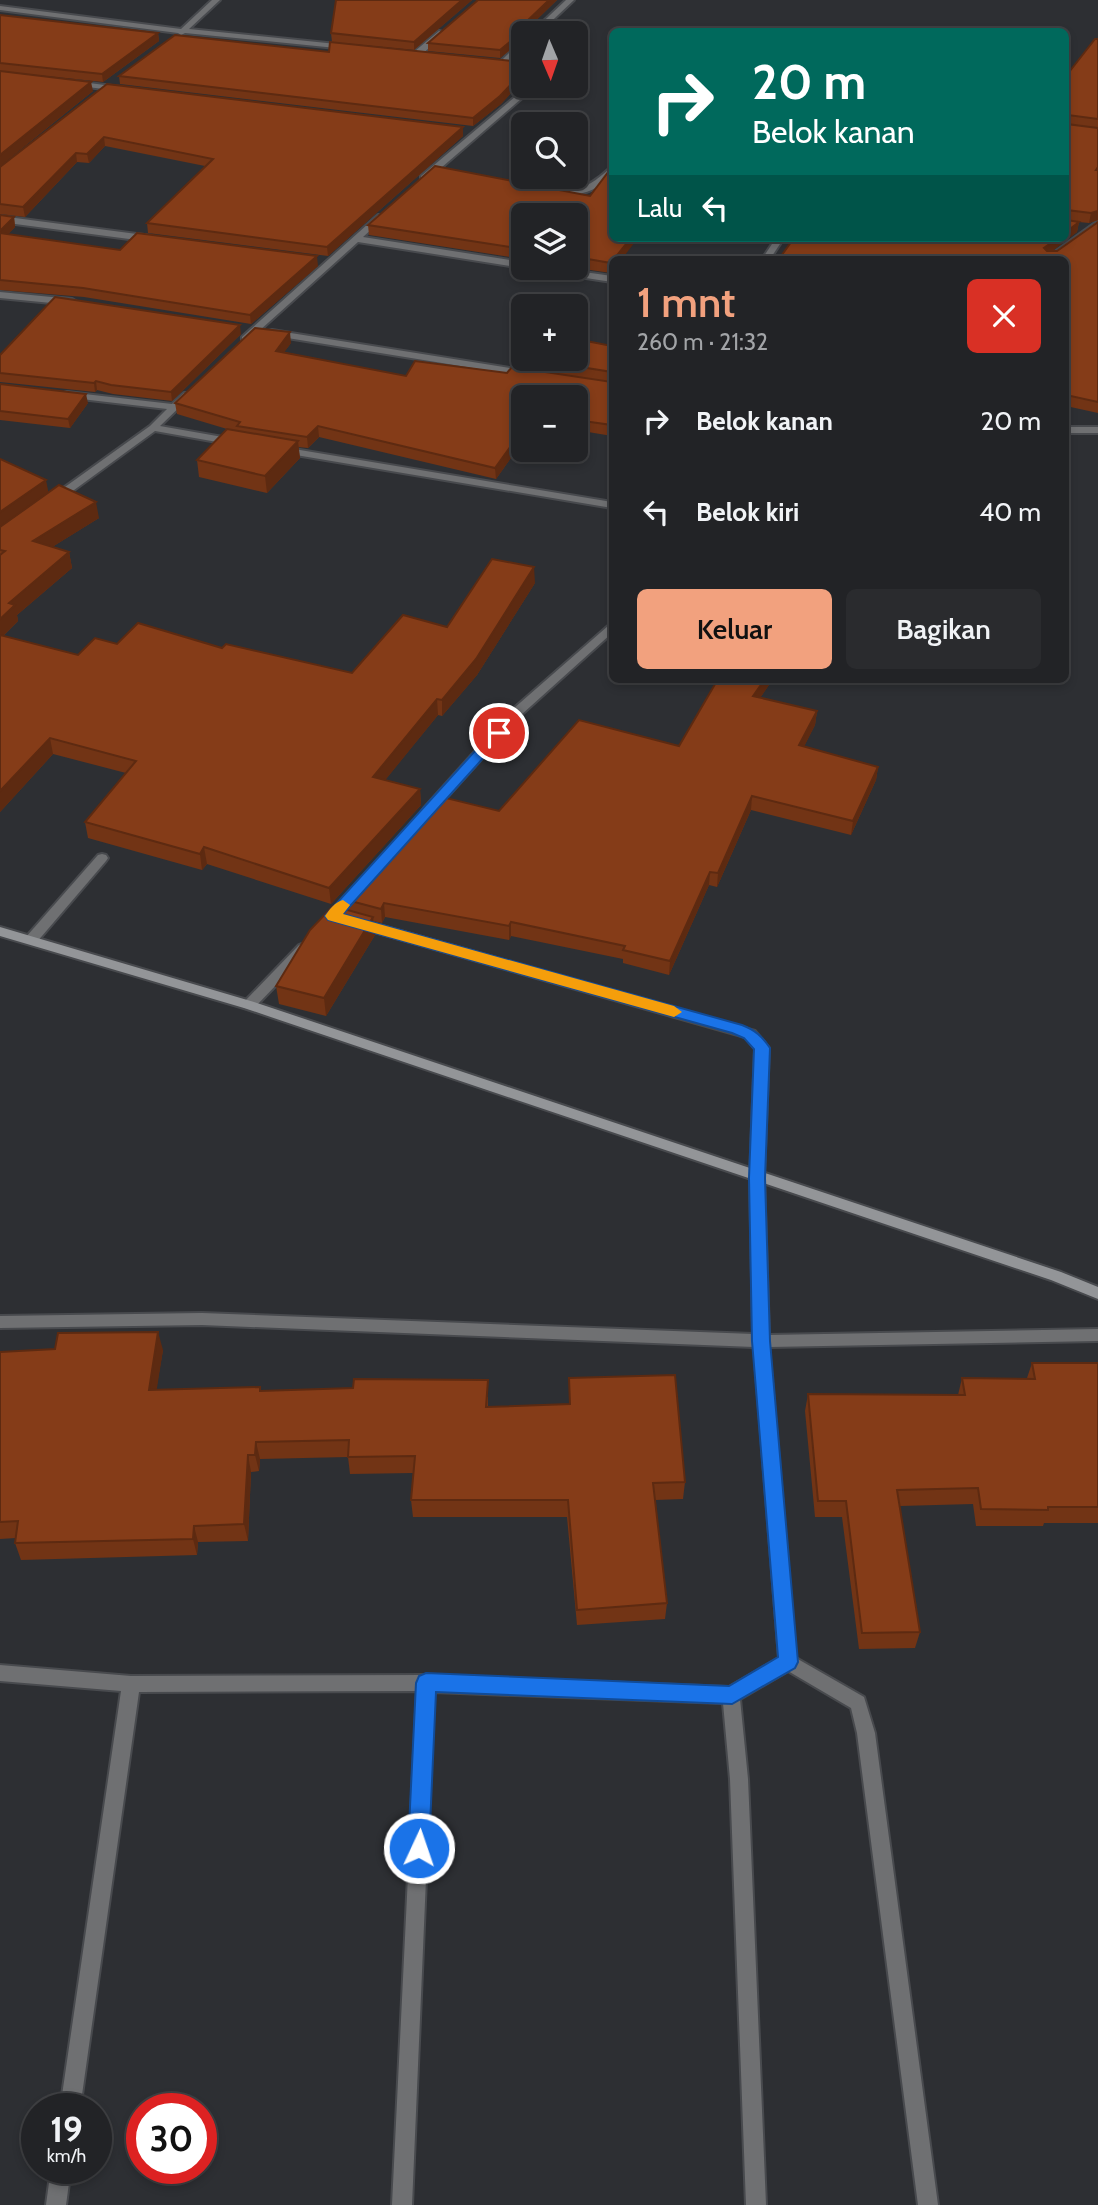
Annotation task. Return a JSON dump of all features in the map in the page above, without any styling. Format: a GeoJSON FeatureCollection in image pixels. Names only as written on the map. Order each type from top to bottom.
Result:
{"type":"FeatureCollection","features":[{"type":"Feature","properties":{"kind":"street"},"geometry":{"type":"LineString","coordinates":[[172,39],[216,0]]}},
{"type":"Feature","properties":{"kind":"street"},"geometry":{"type":"LineString","coordinates":[[548,21],[570,0]]}},
{"type":"Feature","properties":{"kind":"street"},"geometry":{"type":"LineString","coordinates":[[0,8],[183,31],[363,48]]}},
{"type":"Feature","properties":{"kind":"street"},"geometry":{"type":"LineString","coordinates":[[418,53],[449,27]]}},
{"type":"Feature","properties":{"kind":"street"},"geometry":{"type":"LineString","coordinates":[[404,52],[430,55]]}},
{"type":"Feature","properties":{"kind":"street"},"geometry":{"type":"LineString","coordinates":[[503,64],[511,56]]}},
{"type":"Feature","properties":{"kind":"street"},"geometry":{"type":"LineString","coordinates":[[491,62],[511,65]]}},
{"type":"Feature","properties":{"kind":"street"},"geometry":{"type":"LineString","coordinates":[[96,96],[118,79]]}},
{"type":"Feature","properties":{"kind":"street"},"geometry":{"type":"LineString","coordinates":[[67,82],[134,90]]}},
{"type":"Feature","properties":{"kind":"street"},"geometry":{"type":"LineString","coordinates":[[414,187],[517,98]]}},
{"type":"Feature","properties":{"kind":"street"},"geometry":{"type":"LineString","coordinates":[[462,130],[476,132]]}},
{"type":"Feature","properties":{"kind":"street"},"geometry":{"type":"LineString","coordinates":[[433,170],[446,172]]}},
{"type":"Feature","properties":{"kind":"street"},"geometry":{"type":"LineString","coordinates":[[562,189],[586,192],[595,188],[609,174]]}},
{"type":"Feature","properties":{"kind":"street"},"geometry":{"type":"LineString","coordinates":[[235,349],[386,213]]}},
{"type":"Feature","properties":{"kind":"street"},"geometry":{"type":"LineString","coordinates":[[0,219],[165,241]]}},
{"type":"Feature","properties":{"kind":"street"},"geometry":{"type":"LineString","coordinates":[[1053,256],[1088,228],[1098,224]]}},
{"type":"Feature","properties":{"kind":"street"},"geometry":{"type":"LineString","coordinates":[[1077,227],[1088,228]]}},
{"type":"Feature","properties":{"kind":"street"},"geometry":{"type":"LineString","coordinates":[[357,239],[511,263]]}},
{"type":"Feature","properties":{"kind":"street"},"geometry":{"type":"LineString","coordinates":[[317,261],[331,262]]}},
{"type":"Feature","properties":{"kind":"street"},"geometry":{"type":"LineString","coordinates":[[588,275],[609,279]]}},
{"type":"Feature","properties":{"kind":"street"},"geometry":{"type":"LineString","coordinates":[[0,295],[84,303]]}},
{"type":"Feature","properties":{"kind":"street"},"geometry":{"type":"LineString","coordinates":[[241,328],[544,377]]}},
{"type":"Feature","properties":{"kind":"street"},"geometry":{"type":"LineString","coordinates":[[44,507],[153,428],[195,388]]}},
{"type":"Feature","properties":{"kind":"street"},"geometry":{"type":"LineString","coordinates":[[53,393],[175,407]]}},
{"type":"Feature","properties":{"kind":"street"},"geometry":{"type":"LineString","coordinates":[[153,428],[247,444]]}},
{"type":"Feature","properties":{"kind":"street"},"geometry":{"type":"LineString","coordinates":[[1069,430],[1098,430]]}},
{"type":"Feature","properties":{"kind":"street"},"geometry":{"type":"LineString","coordinates":[[274,449],[609,505]]}},
{"type":"Feature","properties":{"kind":"street"},"geometry":{"type":"LineString","coordinates":[[416,825],[517,712],[609,631]]}},
{"type":"Feature","properties":{"kind":"street"},"geometry":{"type":"LineString","coordinates":[[31,940],[102,858]]}},
{"type":"Feature","properties":{"kind":"street"},"geometry":{"type":"LineString","coordinates":[[346,920],[750,1034],[762,1048],[757,1178],[761,1341],[788,1662]]}},
{"type":"Feature","properties":{"kind":"street"},"geometry":{"type":"LineString","coordinates":[[0,931],[249,1005],[757,1178],[1056,1276],[1098,1293]]}},
{"type":"Feature","properties":{"kind":"street"},"geometry":{"type":"LineString","coordinates":[[249,1005],[314,936]]}},
{"type":"Feature","properties":{"kind":"street"},"geometry":{"type":"LineString","coordinates":[[0,1322],[202,1319],[761,1341],[1098,1335]]}},
{"type":"Feature","properties":{"kind":"street"},"geometry":{"type":"LineString","coordinates":[[0,1673],[131,1684],[426,1683],[732,1695],[788,1662]]}},
{"type":"Feature","properties":{"kind":"street"},"geometry":{"type":"LineString","coordinates":[[788,1662],[858,1703],[866,1733],[928,2205]]}},
{"type":"Feature","properties":{"kind":"street"},"geometry":{"type":"LineString","coordinates":[[402,2205],[426,1683]]}},
{"type":"Feature","properties":{"kind":"street"},"geometry":{"type":"LineString","coordinates":[[71,2093],[131,1684]]}},
{"type":"Feature","properties":{"kind":"street"},"geometry":{"type":"LineString","coordinates":[[732,1695],[739,1779],[756,2205]]}},
{"type":"Feature","properties":{"kind":"street"},"geometry":{"type":"LineString","coordinates":[[55,2205],[58,2184]]}},
{"type":"Feature","properties":{"kind":"building"},"geometry":{"type":"Polygon","coordinates":[[[336,0],[462,0],[414,42],[331,33],[336,0]]]}},
{"type":"Feature","properties":{"kind":"building"},"geometry":{"type":"Polygon","coordinates":[[[478,0],[549,0],[527,21],[511,21],[511,41],[500,50],[428,43],[478,0]]]}},
{"type":"Feature","properties":{"kind":"building"},"geometry":{"type":"Polygon","coordinates":[[[0,15],[158,33],[102,74],[0,63],[0,15]]]}},
{"type":"Feature","properties":{"kind":"building"},"geometry":{"type":"Polygon","coordinates":[[[175,35],[329,52],[330,42],[511,61],[511,85],[473,118],[119,76],[175,35]]]}},
{"type":"Feature","properties":{"kind":"building"},"geometry":{"type":"Polygon","coordinates":[[[1095,39],[1098,39],[1098,119],[1069,115],[1069,72],[1095,39]]]}},
{"type":"Feature","properties":{"kind":"building"},"geometry":{"type":"Polygon","coordinates":[[[0,71],[91,82],[0,155],[0,71]]]}},
{"type":"Feature","properties":{"kind":"building"},"geometry":{"type":"Polygon","coordinates":[[[107,84],[463,127],[327,247],[147,223],[213,159],[104,137],[87,154],[76,153],[23,207],[0,204],[0,167],[107,84]]]}},
{"type":"Feature","properties":{"kind":"building"},"geometry":{"type":"Polygon","coordinates":[[[1069,124],[1098,128],[1098,211],[1091,213],[1069,210],[1069,124]]]}},
{"type":"Feature","properties":{"kind":"building"},"geometry":{"type":"Polygon","coordinates":[[[435,166],[511,181],[511,189],[554,189],[590,196],[609,171],[609,242],[628,242],[616,256],[609,256],[609,263],[588,259],[588,203],[511,203],[511,247],[368,225],[435,166]]]}},
{"type":"Feature","properties":{"kind":"building"},"geometry":{"type":"Polygon","coordinates":[[[0,215],[14,217],[0,231],[0,215]]]}},
{"type":"Feature","properties":{"kind":"building"},"geometry":{"type":"Polygon","coordinates":[[[1069,220],[1079,222],[1069,230],[1069,220]]]}},
{"type":"Feature","properties":{"kind":"building"},"geometry":{"type":"Polygon","coordinates":[[[1098,222],[1098,402],[1069,396],[1069,256],[781,256],[791,242],[1052,242],[1044,248],[1047,251],[1057,251],[1098,222]]]}},
{"type":"Feature","properties":{"kind":"building"},"geometry":{"type":"Polygon","coordinates":[[[0,233],[120,250],[137,233],[317,256],[250,315],[83,288],[0,280],[0,233]]]}},
{"type":"Feature","properties":{"kind":"building"},"geometry":{"type":"Polygon","coordinates":[[[55,297],[240,325],[171,392],[96,381],[94,383],[0,373],[0,355],[55,297]]]}},
{"type":"Feature","properties":{"kind":"building"},"geometry":{"type":"Polygon","coordinates":[[[255,328],[290,332],[276,351],[406,376],[415,361],[507,373],[511,368],[511,371],[539,371],[609,382],[609,425],[588,422],[588,385],[511,385],[511,446],[495,468],[318,426],[307,437],[237,426],[240,422],[175,403],[255,328]]]}},
{"type":"Feature","properties":{"kind":"building"},"geometry":{"type":"Polygon","coordinates":[[[588,341],[609,345],[609,372],[588,368],[588,341]]]}},
{"type":"Feature","properties":{"kind":"building"},"geometry":{"type":"Polygon","coordinates":[[[0,384],[86,394],[68,419],[0,411],[0,384]]]}},
{"type":"Feature","properties":{"kind":"building"},"geometry":{"type":"Polygon","coordinates":[[[227,429],[298,441],[265,476],[197,460],[227,429]]]}},
{"type":"Feature","properties":{"kind":"building"},"geometry":{"type":"Polygon","coordinates":[[[0,459],[46,480],[0,512],[0,459]]]}},
{"type":"Feature","properties":{"kind":"building"},"geometry":{"type":"Polygon","coordinates":[[[59,485],[96,502],[33,541],[69,552],[9,603],[15,605],[0,619],[0,555],[5,551],[0,550],[0,527],[59,485]]]}},
{"type":"Feature","properties":{"kind":"building"},"geometry":{"type":"Polygon","coordinates":[[[492,559],[534,567],[476,659],[442,700],[437,699],[373,777],[420,789],[329,888],[204,847],[200,854],[85,822],[136,761],[50,738],[0,791],[0,635],[78,655],[95,638],[117,644],[138,623],[222,648],[226,644],[352,673],[403,615],[447,627],[492,559]]]}},
{"type":"Feature","properties":{"kind":"building"},"geometry":{"type":"Polygon","coordinates":[[[716,683],[762,683],[753,696],[817,711],[799,745],[878,767],[853,821],[752,796],[718,873],[710,872],[670,961],[623,950],[625,946],[511,922],[509,926],[384,903],[381,909],[343,899],[438,796],[499,811],[579,720],[679,746],[716,683]]]}},
{"type":"Feature","properties":{"kind":"building"},"geometry":{"type":"Polygon","coordinates":[[[333,906],[373,917],[324,998],[276,986],[310,930],[333,906]]]}},
{"type":"Feature","properties":{"kind":"building"},"geometry":{"type":"Polygon","coordinates":[[[158,1332],[149,1390],[353,1388],[354,1379],[488,1380],[486,1407],[570,1404],[569,1378],[675,1375],[685,1482],[653,1483],[667,1603],[577,1610],[568,1500],[411,1500],[415,1456],[348,1457],[349,1440],[256,1442],[255,1455],[248,1455],[244,1524],[194,1526],[193,1539],[15,1543],[18,1521],[0,1522],[0,1352],[55,1349],[58,1333],[158,1332]]]}},
{"type":"Feature","properties":{"kind":"building"},"geometry":{"type":"Polygon","coordinates":[[[1032,1363],[1098,1363],[1098,1507],[1048,1507],[1048,1510],[981,1509],[978,1488],[897,1490],[920,1632],[862,1633],[846,1501],[818,1501],[808,1394],[965,1395],[962,1378],[1035,1379],[1032,1363]]]}},
{"type":"Feature","properties":{"kind":"slow traffic"},"geometry":{"type":"LineString","coordinates":[[343,905],[333,916],[674,1012]]}},
{"type":"Feature","properties":{"kind":"route"},"geometry":{"type":"LineString","coordinates":[[419,1848],[426,1683],[732,1695],[788,1662],[761,1341],[757,1178],[762,1048],[750,1034],[736,1029],[333,916],[499,733]]}}]}
